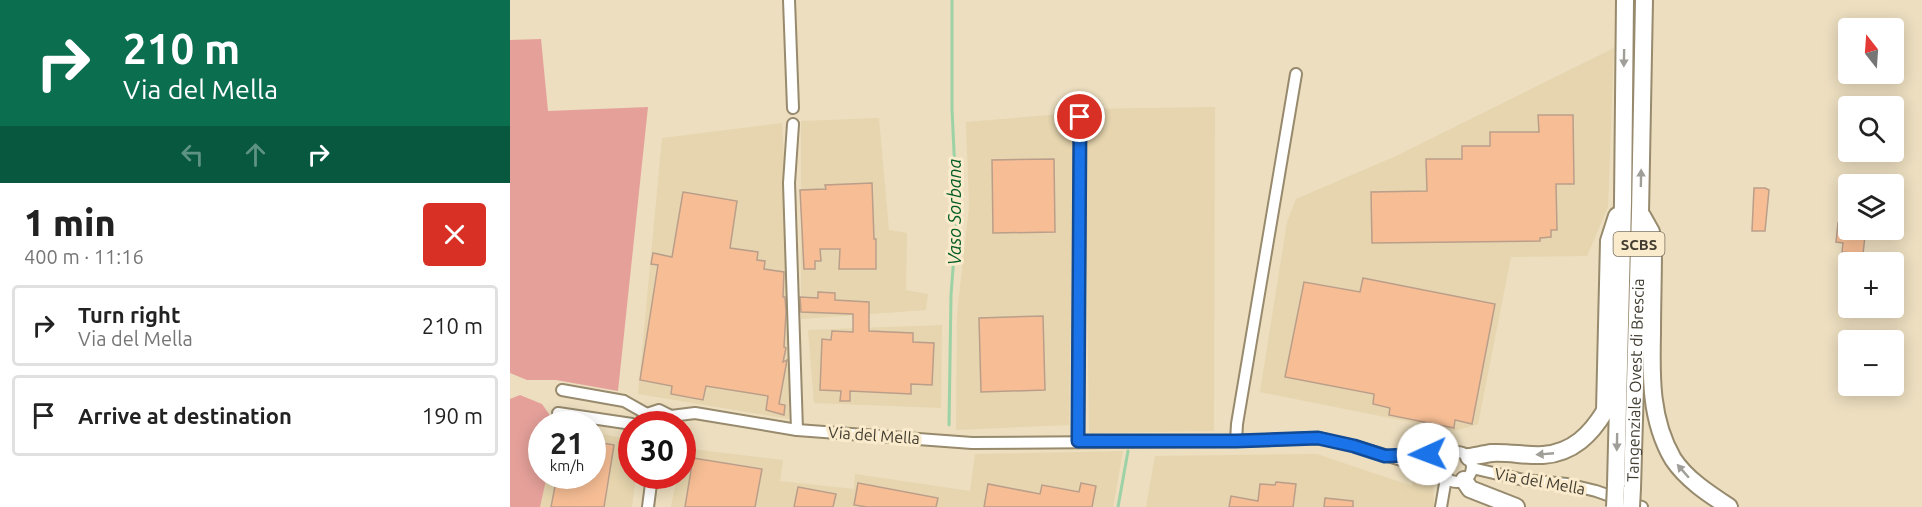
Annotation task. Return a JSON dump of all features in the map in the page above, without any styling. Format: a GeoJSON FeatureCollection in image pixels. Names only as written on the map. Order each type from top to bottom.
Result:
{"type":"FeatureCollection","features":[{"type":"Feature","properties":{"kind":"main road","name":"Tangenziale Ovest di Brescia"},"geometry":{"type":"LineString","coordinates":[[1625,0],[1624,487],[1631,507]]}},
{"type":"Feature","properties":{"kind":"main road","name":"Tangenziale Ovest di Brescia"},"geometry":{"type":"LineString","coordinates":[[1615,507],[1624,487],[1640,213],[1644,0]]}},
{"type":"Feature","properties":{"kind":"main road"},"geometry":{"type":"LineString","coordinates":[[1516,507],[1470,489],[1458,473],[1493,453],[1543,455],[1557,453],[1584,439],[1596,426],[1605,411],[1609,242],[1623,202]]}},
{"type":"Feature","properties":{"kind":"main road"},"geometry":{"type":"LineString","coordinates":[[1640,213],[1651,232],[1653,249],[1651,387],[1659,425],[1674,460],[1689,478],[1729,507]]}},
{"type":"Feature","properties":{"kind":"street"},"geometry":{"type":"LineString","coordinates":[[789,0],[792,108]]}},
{"type":"Feature","properties":{"kind":"street"},"geometry":{"type":"LineString","coordinates":[[1236,441],[1296,74]]}},
{"type":"Feature","properties":{"kind":"street"},"geometry":{"type":"LineString","coordinates":[[1078,441],[1080,117]]}},
{"type":"Feature","properties":{"kind":"street"},"geometry":{"type":"LineString","coordinates":[[793,124],[789,183],[797,429]]}},
{"type":"Feature","properties":{"kind":"street"},"geometry":{"type":"LineString","coordinates":[[562,390],[624,401],[642,411]]}},
{"type":"Feature","properties":{"kind":"street","name":"Via del Mella"},"geometry":{"type":"LineString","coordinates":[[696,413],[797,429],[972,443],[1236,441],[1318,438],[1458,473],[1576,487],[1642,507]]}},
{"type":"Feature","properties":{"kind":"street","name":"Via del Mella"},"geometry":{"type":"LineString","coordinates":[[1385,456],[1460,452],[1458,473]]}},
{"type":"Feature","properties":{"kind":"street"},"geometry":{"type":"LineString","coordinates":[[1442,507],[1458,473],[1443,462],[1450,454]]}},
{"type":"Feature","properties":{"kind":"street"},"geometry":{"type":"LineString","coordinates":[[648,507],[650,489]]}},
{"type":"Feature","properties":{"kind":"shaded area"},"geometry":{"type":"Polygon","coordinates":[[[541,39],[548,111],[648,107],[618,391],[556,380],[527,380],[510,373],[510,40],[541,39]]]}},
{"type":"Feature","properties":{"kind":"shaded area"},"geometry":{"type":"Polygon","coordinates":[[[1614,48],[1608,207],[1587,256],[1511,257],[1478,424],[1455,431],[1260,392],[1287,222],[1296,199],[1396,156],[1614,48]]]}},
{"type":"Feature","properties":{"kind":"shaded area"},"geometry":{"type":"Polygon","coordinates":[[[1215,107],[1214,431],[1089,433],[1085,109],[1215,107]]]}},
{"type":"Feature","properties":{"kind":"shaded area"},"geometry":{"type":"Polygon","coordinates":[[[1074,113],[1069,425],[956,430],[957,314],[969,207],[966,122],[1074,113]]]}},
{"type":"Feature","properties":{"kind":"shaded area"},"geometry":{"type":"Polygon","coordinates":[[[879,118],[889,230],[907,233],[906,290],[928,294],[926,310],[801,319],[801,121],[879,118]]]}},
{"type":"Feature","properties":{"kind":"shaded area"},"geometry":{"type":"Polygon","coordinates":[[[782,123],[793,307],[789,419],[638,394],[662,138],[782,123]]]}},
{"type":"Feature","properties":{"kind":"shaded area"},"geometry":{"type":"Polygon","coordinates":[[[942,325],[941,408],[814,403],[808,330],[942,325]]]}},
{"type":"Feature","properties":{"kind":"shaded area"},"geometry":{"type":"Polygon","coordinates":[[[520,395],[542,404],[547,411],[528,411],[528,489],[544,489],[540,507],[510,507],[510,399],[520,395]]]}},
{"type":"Feature","properties":{"kind":"shaded area"},"geometry":{"type":"Polygon","coordinates":[[[606,435],[618,437],[618,489],[634,489],[632,507],[540,507],[544,489],[606,489],[606,435]]]}},
{"type":"Feature","properties":{"kind":"shaded area"},"geometry":{"type":"Polygon","coordinates":[[[696,450],[783,460],[780,481],[854,489],[855,474],[970,491],[975,454],[1123,451],[1113,507],[671,507],[674,489],[696,489],[696,450]]]}},
{"type":"Feature","properties":{"kind":"shaded area"},"geometry":{"type":"Polygon","coordinates":[[[1317,454],[1412,486],[1413,478],[1433,483],[1434,507],[1146,507],[1155,456],[1317,454]]]}},
{"type":"Feature","properties":{"kind":"building"},"geometry":{"type":"Polygon","coordinates":[[[1538,115],[1573,115],[1574,184],[1556,184],[1557,230],[1551,230],[1551,237],[1540,238],[1540,241],[1372,243],[1371,192],[1427,191],[1426,159],[1462,159],[1462,146],[1490,146],[1490,132],[1539,132],[1538,115]]]}},
{"type":"Feature","properties":{"kind":"building"},"geometry":{"type":"Polygon","coordinates":[[[1054,159],[1055,232],[993,233],[992,160],[1054,159]]]}},
{"type":"Feature","properties":{"kind":"building"},"geometry":{"type":"Polygon","coordinates":[[[872,183],[876,269],[839,269],[840,249],[820,249],[821,261],[815,261],[815,269],[804,269],[800,190],[826,189],[825,185],[872,183]]]}},
{"type":"Feature","properties":{"kind":"building"},"geometry":{"type":"Polygon","coordinates":[[[1754,188],[1769,190],[1765,231],[1752,231],[1754,188]]]}},
{"type":"Feature","properties":{"kind":"building"},"geometry":{"type":"Polygon","coordinates":[[[683,192],[737,201],[730,248],[758,252],[757,260],[765,261],[764,269],[784,272],[783,297],[785,297],[786,312],[784,347],[786,348],[783,362],[787,360],[779,404],[785,405],[784,415],[766,410],[768,396],[706,386],[703,400],[671,394],[672,386],[640,380],[658,265],[651,264],[653,253],[672,257],[683,192]]]}},
{"type":"Feature","properties":{"kind":"building"},"geometry":{"type":"Polygon","coordinates":[[[1838,223],[1838,240],[1865,240],[1863,252],[1842,252],[1843,243],[1836,242],[1838,223]]]}},
{"type":"Feature","properties":{"kind":"building"},"geometry":{"type":"Polygon","coordinates":[[[1363,278],[1495,304],[1472,424],[1455,420],[1454,428],[1389,415],[1390,408],[1373,404],[1374,394],[1285,377],[1304,282],[1360,292],[1363,278]]]}},
{"type":"Feature","properties":{"kind":"building"},"geometry":{"type":"Polygon","coordinates":[[[818,292],[835,293],[835,300],[869,302],[869,331],[913,333],[913,342],[934,343],[932,385],[911,384],[911,394],[850,391],[850,401],[840,401],[841,391],[820,390],[822,339],[831,340],[832,331],[853,332],[853,314],[801,312],[800,297],[818,298],[818,292]]]}},
{"type":"Feature","properties":{"kind":"building"},"geometry":{"type":"Polygon","coordinates":[[[1043,316],[1045,390],[981,392],[979,318],[1043,316]]]}},
{"type":"Feature","properties":{"kind":"building"},"geometry":{"type":"Polygon","coordinates":[[[606,444],[614,445],[604,507],[551,507],[554,489],[606,489],[606,444]]]}},
{"type":"Feature","properties":{"kind":"building"},"geometry":{"type":"Polygon","coordinates":[[[696,458],[762,469],[755,507],[685,507],[688,489],[696,489],[696,458]]]}},
{"type":"Feature","properties":{"kind":"building"},"geometry":{"type":"Polygon","coordinates":[[[1276,482],[1296,484],[1293,507],[1229,507],[1231,496],[1258,501],[1260,484],[1275,485],[1276,482]]]}},
{"type":"Feature","properties":{"kind":"building"},"geometry":{"type":"Polygon","coordinates":[[[858,483],[938,498],[936,507],[854,505],[858,483]]]}},
{"type":"Feature","properties":{"kind":"building"},"geometry":{"type":"Polygon","coordinates":[[[1081,483],[1096,486],[1092,507],[984,507],[988,484],[1040,494],[1042,485],[1079,492],[1081,483]]]}},
{"type":"Feature","properties":{"kind":"building"},"geometry":{"type":"Polygon","coordinates":[[[798,487],[836,494],[833,507],[794,507],[798,487]]]}},
{"type":"Feature","properties":{"kind":"building"},"geometry":{"type":"Polygon","coordinates":[[[1325,498],[1353,501],[1353,507],[1324,507],[1325,498]]]}},
{"type":"Feature","properties":{"kind":"waterway","name":"Vaso Sorbana"},"geometry":{"type":"LineString","coordinates":[[949,425],[951,295],[957,216],[952,109],[952,0]]}},
{"type":"Feature","properties":{"kind":"waterway","name":"Vaso Sorbana"},"geometry":{"type":"LineString","coordinates":[[1118,507],[1128,451]]}},
{"type":"Feature","properties":{"kind":"route"},"geometry":{"type":"LineString","coordinates":[[1080,117],[1078,441],[1236,441],[1318,438],[1385,456],[1428,454]]}}]}
